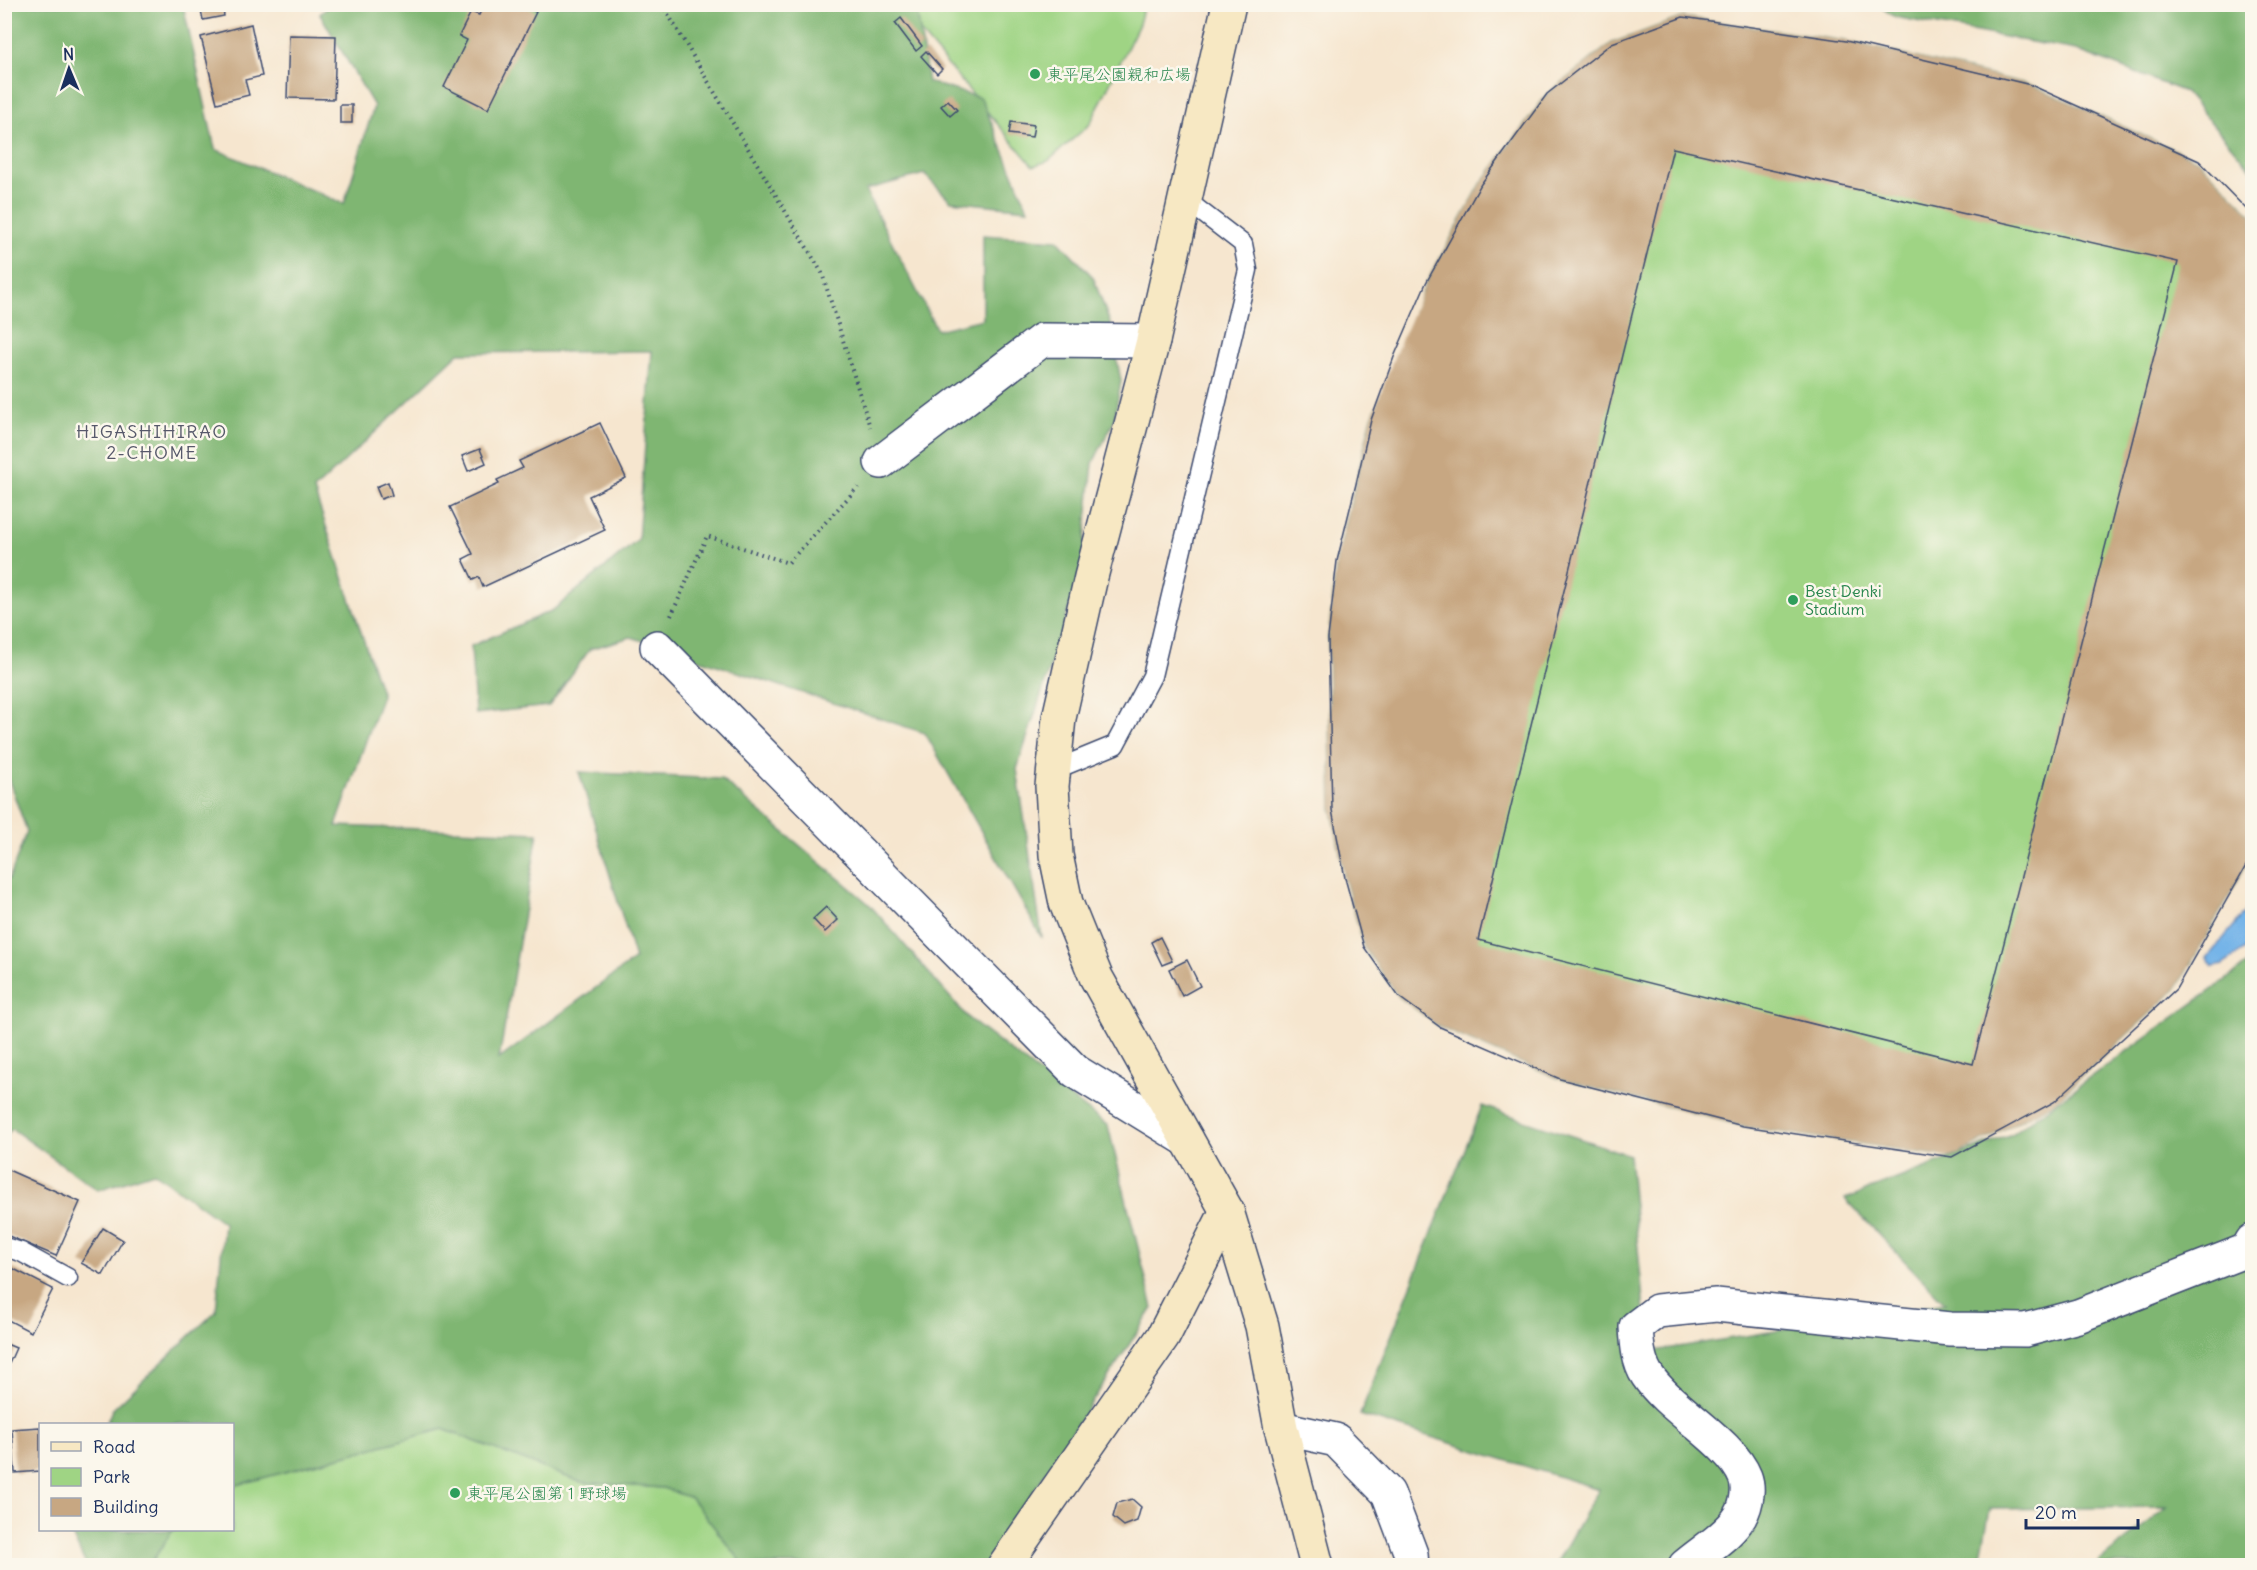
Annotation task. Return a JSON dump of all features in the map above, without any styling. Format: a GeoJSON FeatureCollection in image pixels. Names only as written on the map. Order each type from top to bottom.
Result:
{"type":"FeatureCollection","features":[{"type":"Feature","properties":{"kind":"street"},"geometry":{"type":"LineString","coordinates":[[1228,4],[1153,341],[1091,577],[1059,718],[1052,786],[1056,855],[1066,903],[1096,977],[1227,1211],[1262,1326],[1281,1428],[1317,1566]]}},
{"type":"Feature","properties":{"kind":"street"},"geometry":{"type":"LineString","coordinates":[[881,462],[1042,340],[1153,341]]}},
{"type":"Feature","properties":{"kind":"street"},"geometry":{"type":"LineString","coordinates":[[657,647],[1075,1071],[1187,1140]]}},
{"type":"Feature","properties":{"kind":"street"},"geometry":{"type":"LineString","coordinates":[[1004,1566],[1163,1337],[1227,1211]]}},
{"type":"Feature","properties":{"kind":"street"},"geometry":{"type":"LineString","coordinates":[[1685,1566],[1737,1521],[1747,1502],[1746,1478],[1730,1455],[1658,1390],[1646,1373],[1638,1350],[1636,1326],[1657,1311],[1716,1305],[1950,1329],[2025,1330],[2078,1316],[2247,1250],[2253,1241]]}},
{"type":"Feature","properties":{"kind":"street"},"geometry":{"type":"LineString","coordinates":[[1281,1428],[1336,1440],[1388,1493],[1411,1554],[1412,1566]]}},
{"type":"Feature","properties":{"kind":"lane"},"geometry":{"type":"LineString","coordinates":[[1054,770],[1115,745],[1152,676],[1248,270],[1243,244],[1186,200]]}},
{"type":"Feature","properties":{"kind":"lane"},"geometry":{"type":"LineString","coordinates":[[4,1247],[21,1251],[68,1278]]}},
{"type":"Feature","properties":{"kind":"path"},"geometry":{"type":"LineString","coordinates":[[657,647],[707,536],[788,563],[881,462],[822,273],[662,4]]}},
{"type":"Feature","properties":{"kind":"green space"},"geometry":{"type":"Polygon","coordinates":[[[5,5],[183,5],[215,149],[344,204],[374,106],[320,14],[331,5],[916,5],[928,82],[981,98],[1028,209],[951,201],[924,174],[865,190],[937,330],[983,319],[983,235],[1058,240],[1093,277],[1110,323],[1121,381],[1114,421],[1093,463],[1082,568],[1017,769],[1042,938],[925,733],[631,637],[590,649],[549,706],[475,714],[471,646],[553,610],[638,540],[652,351],[459,353],[314,490],[382,695],[336,826],[538,833],[499,1059],[635,959],[579,772],[721,779],[869,904],[969,1019],[1108,1126],[1153,1308],[986,1565],[744,1565],[691,1498],[663,1488],[580,1482],[443,1429],[234,1486],[234,1423],[106,1423],[112,1410],[216,1311],[224,1223],[154,1172],[98,1190],[12,1129],[5,1136],[5,879],[9,879],[27,831],[5,770],[5,5]]]}},
{"type":"Feature","properties":{"kind":"green space","name":"東平尾公園親和広場"},"geometry":{"type":"Polygon","coordinates":[[[897,5],[1144,5],[1139,24],[1090,124],[1048,161],[1033,166],[897,5]]]}},
{"type":"Feature","properties":{"kind":"green space"},"geometry":{"type":"Polygon","coordinates":[[[1878,5],[2252,5],[2252,170],[2185,92],[2076,50],[1895,17],[1878,5]]]}},
{"type":"Feature","properties":{"kind":"green space","name":"Best Denki Stadium"},"geometry":{"type":"Polygon","coordinates":[[[1683,17],[1846,41],[2031,85],[2199,161],[2252,215],[2252,855],[2176,989],[2054,1102],[1952,1157],[1743,1126],[1560,1079],[1440,1027],[1399,997],[1364,947],[1345,878],[1332,810],[1328,638],[1337,561],[1371,420],[1426,283],[1481,184],[1547,94],[1612,43],[1683,17]]]}},
{"type":"Feature","properties":{"kind":"green space"},"geometry":{"type":"Polygon","coordinates":[[[2252,961],[2252,1565],[2098,1565],[2167,1507],[1990,1509],[1979,1565],[1555,1565],[1599,1489],[1360,1415],[1482,1106],[1629,1155],[1648,1352],[1945,1303],[1845,1199],[2012,1134],[2252,961]]]}},
{"type":"Feature","properties":{"kind":"green space","name":"東平尾公園第１野球場"},"geometry":{"type":"Polygon","coordinates":[[[443,1429],[580,1482],[663,1488],[692,1498],[744,1565],[149,1566],[172,1531],[234,1531],[234,1486],[443,1429]]]}},
{"type":"Feature","properties":{"kind":"green space"},"geometry":{"type":"Polygon","coordinates":[[[70,1531],[172,1531],[149,1566],[86,1565],[70,1531]]]}},
{"type":"Feature","properties":{"kind":"water"},"geometry":{"type":"Polygon","coordinates":[[[2252,904],[2252,943],[2224,965],[2213,967],[2207,958],[2252,904]]]}},
{"type":"Feature","properties":{"kind":"building"},"geometry":{"type":"Polygon","coordinates":[[[484,4],[520,4],[536,12],[488,109],[444,87],[467,40],[459,36],[471,12],[479,15],[484,4]]]}},
{"type":"Feature","properties":{"kind":"building"},"geometry":{"type":"Polygon","coordinates":[[[200,5],[222,5],[224,16],[203,20],[200,5]]]}},
{"type":"Feature","properties":{"kind":"building"},"geometry":{"type":"Polygon","coordinates":[[[1683,17],[1846,41],[2031,85],[2199,161],[2252,215],[2252,855],[2176,989],[2054,1102],[1952,1157],[1743,1126],[1560,1079],[1440,1027],[1399,997],[1364,947],[1345,878],[1332,810],[1328,638],[1337,561],[1371,420],[1394,357],[1426,283],[1481,184],[1547,94],[1612,43],[1683,17]],[[1673,148],[1478,940],[1973,1064],[2178,262],[1673,148]]]}},
{"type":"Feature","properties":{"kind":"building"},"geometry":{"type":"Polygon","coordinates":[[[901,18],[922,46],[916,51],[895,23],[901,18]]]}},
{"type":"Feature","properties":{"kind":"building"},"geometry":{"type":"Polygon","coordinates":[[[251,24],[262,76],[245,80],[249,95],[217,103],[201,37],[251,24]]]}},
{"type":"Feature","properties":{"kind":"building"},"geometry":{"type":"Polygon","coordinates":[[[289,35],[336,36],[334,99],[287,98],[289,35]]]}},
{"type":"Feature","properties":{"kind":"building"},"geometry":{"type":"Polygon","coordinates":[[[926,51],[942,69],[937,74],[921,56],[926,51]]]}},
{"type":"Feature","properties":{"kind":"building"},"geometry":{"type":"Polygon","coordinates":[[[948,100],[957,110],[950,116],[941,106],[948,100]]]}},
{"type":"Feature","properties":{"kind":"building"},"geometry":{"type":"Polygon","coordinates":[[[340,105],[352,105],[352,123],[340,123],[340,105]]]}},
{"type":"Feature","properties":{"kind":"building"},"geometry":{"type":"Polygon","coordinates":[[[1011,122],[1034,125],[1032,137],[1009,134],[1011,122]]]}},
{"type":"Feature","properties":{"kind":"building"},"geometry":{"type":"Polygon","coordinates":[[[600,423],[626,478],[589,496],[605,530],[483,587],[479,577],[473,580],[463,559],[473,554],[450,507],[499,484],[497,480],[523,468],[519,461],[600,423]]]}},
{"type":"Feature","properties":{"kind":"building"},"geometry":{"type":"Polygon","coordinates":[[[480,449],[486,463],[468,471],[462,456],[480,449]]]}},
{"type":"Feature","properties":{"kind":"building"},"geometry":{"type":"Polygon","coordinates":[[[388,482],[392,495],[381,499],[376,487],[388,482]]]}},
{"type":"Feature","properties":{"kind":"building"},"geometry":{"type":"Polygon","coordinates":[[[826,907],[838,920],[825,932],[813,919],[826,907]]]}},
{"type":"Feature","properties":{"kind":"building"},"geometry":{"type":"Polygon","coordinates":[[[1160,937],[1172,961],[1162,965],[1151,942],[1160,937]]]}},
{"type":"Feature","properties":{"kind":"building"},"geometry":{"type":"Polygon","coordinates":[[[1187,960],[1200,986],[1182,996],[1169,969],[1187,960]]]}},
{"type":"Feature","properties":{"kind":"building"},"geometry":{"type":"Polygon","coordinates":[[[6,1169],[80,1202],[56,1256],[4,1234],[6,1169]]]}},
{"type":"Feature","properties":{"kind":"building"},"geometry":{"type":"Polygon","coordinates":[[[103,1228],[123,1240],[103,1275],[81,1263],[103,1228]]]}},
{"type":"Feature","properties":{"kind":"building"},"geometry":{"type":"Polygon","coordinates":[[[4,1264],[53,1289],[31,1332],[6,1319],[9,1312],[4,1309],[4,1264]]]}},
{"type":"Feature","properties":{"kind":"building"},"geometry":{"type":"Polygon","coordinates":[[[4,1343],[16,1348],[4,1375],[4,1343]]]}},
{"type":"Feature","properties":{"kind":"building"},"geometry":{"type":"Polygon","coordinates":[[[39,1427],[39,1471],[15,1473],[12,1429],[39,1427]]]}},
{"type":"Feature","properties":{"kind":"building"},"geometry":{"type":"Polygon","coordinates":[[[1132,1499],[1141,1507],[1137,1521],[1124,1526],[1113,1517],[1117,1503],[1132,1499]]]}},
{"type":"Feature","properties":{"kind":"place","name":"東平尾公園親和広場"},"geometry":{"type":"Point","coordinates":[1035,74]}},
{"type":"Feature","properties":{"kind":"place","name":"Best Denki Stadium"},"geometry":{"type":"Point","coordinates":[1793,600]}},
{"type":"Feature","properties":{"kind":"place","name":"東平尾公園第１野球場"},"geometry":{"type":"Point","coordinates":[455,1493]}},
{"type":"Feature","properties":{"kind":"district","name":"HIGASHIHIRAO 2-CHOME"},"geometry":{"type":"Point","coordinates":[152,441]}}]}
